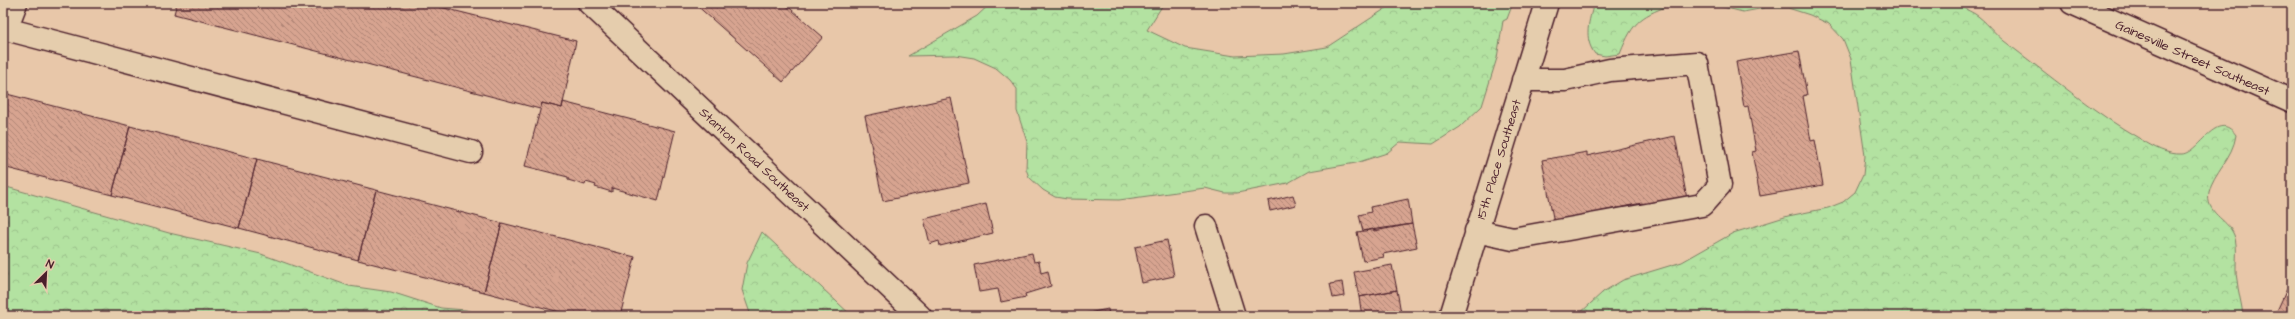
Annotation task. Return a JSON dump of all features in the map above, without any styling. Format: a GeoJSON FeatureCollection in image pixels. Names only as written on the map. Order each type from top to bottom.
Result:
{"type":"FeatureCollection","features":[{"type":"Feature","properties":{"kind":"street"},"geometry":{"type":"LineString","coordinates":[[16,3],[6,29],[471,152]]}},
{"type":"Feature","properties":{"kind":"street","name":"Stanton Road Southeast"},"geometry":{"type":"LineString","coordinates":[[589,3],[920,316]]}},
{"type":"Feature","properties":{"kind":"street","name":"15th Place Southeast"},"geometry":{"type":"LineString","coordinates":[[1451,316],[1547,3]]}},
{"type":"Feature","properties":{"kind":"street","name":"Gainesville Street Southeast"},"geometry":{"type":"LineString","coordinates":[[2072,3],[2292,101]]}},
{"type":"Feature","properties":{"kind":"street"},"geometry":{"type":"LineString","coordinates":[[1476,231],[1513,239],[1702,205],[1720,185],[1697,63],[1610,70],[1565,80],[1523,80]]}},
{"type":"Feature","properties":{"kind":"street"},"geometry":{"type":"LineString","coordinates":[[1206,226],[1234,316]]}},
{"type":"Feature","properties":{"kind":"green space"},"geometry":{"type":"Polygon","coordinates":[[[991,3],[1164,3],[1147,30],[1185,48],[1235,56],[1284,54],[1327,47],[1394,3],[1513,3],[1507,19],[1503,21],[1497,58],[1482,106],[1460,127],[1433,144],[1400,142],[1387,153],[1356,163],[1309,171],[1288,183],[1237,193],[1225,193],[1205,188],[1119,200],[1067,199],[1055,197],[1043,190],[1029,177],[1026,169],[1027,142],[1017,111],[1017,89],[1010,80],[996,68],[974,58],[955,55],[908,56],[977,16],[991,3]]]}},
{"type":"Feature","properties":{"kind":"green space"},"geometry":{"type":"Polygon","coordinates":[[[1594,3],[1676,3],[1654,12],[1640,20],[1630,33],[1620,54],[1605,56],[1595,54],[1589,42],[1588,29],[1594,3]]]}},
{"type":"Feature","properties":{"kind":"green space"},"geometry":{"type":"Polygon","coordinates":[[[1706,3],[1953,3],[1979,17],[2004,41],[2106,118],[2156,148],[2166,152],[2182,154],[2195,147],[2215,129],[2222,126],[2229,128],[2236,135],[2234,143],[2227,158],[2214,178],[2209,192],[2209,199],[2210,206],[2213,211],[2227,224],[2234,235],[2236,246],[2236,275],[2243,316],[1577,316],[1603,292],[1623,280],[1682,262],[1733,233],[1788,216],[1828,208],[1843,202],[1855,192],[1863,175],[1865,156],[1851,59],[1843,39],[1829,24],[1810,15],[1788,8],[1765,8],[1743,12],[1706,3]]]}},
{"type":"Feature","properties":{"kind":"green space"},"geometry":{"type":"Polygon","coordinates":[[[3,186],[169,233],[261,254],[349,286],[391,292],[441,308],[466,310],[484,316],[3,316],[3,186]]]}},
{"type":"Feature","properties":{"kind":"green space"},"geometry":{"type":"Polygon","coordinates":[[[762,232],[852,316],[751,316],[742,290],[747,263],[762,232]]]}},
{"type":"Feature","properties":{"kind":"building"},"geometry":{"type":"Polygon","coordinates":[[[177,3],[424,3],[576,41],[562,108],[542,103],[540,109],[174,14],[177,3]]]}},
{"type":"Feature","properties":{"kind":"building"},"geometry":{"type":"Polygon","coordinates":[[[694,3],[784,3],[823,37],[783,82],[694,3]]]}},
{"type":"Feature","properties":{"kind":"building"},"geometry":{"type":"Polygon","coordinates":[[[1799,51],[1807,95],[1803,96],[1811,141],[1815,140],[1823,185],[1760,196],[1752,152],[1756,151],[1748,106],[1744,107],[1736,62],[1799,51]]]}},
{"type":"Feature","properties":{"kind":"building"},"geometry":{"type":"Polygon","coordinates":[[[3,93],[130,126],[112,195],[3,167],[3,93]]]}},
{"type":"Feature","properties":{"kind":"building"},"geometry":{"type":"Polygon","coordinates":[[[951,98],[969,183],[883,201],[865,116],[951,98]]]}},
{"type":"Feature","properties":{"kind":"building"},"geometry":{"type":"Polygon","coordinates":[[[563,102],[675,131],[658,201],[612,188],[612,192],[595,187],[596,185],[586,182],[585,185],[568,180],[568,177],[525,166],[542,103],[562,108],[563,102]]]}},
{"type":"Feature","properties":{"kind":"building"},"geometry":{"type":"Polygon","coordinates":[[[130,126],[257,159],[239,228],[112,195],[130,126]]]}},
{"type":"Feature","properties":{"kind":"building"},"geometry":{"type":"Polygon","coordinates":[[[1675,136],[1687,199],[1643,207],[1642,203],[1598,212],[1599,215],[1554,223],[1542,160],[1587,152],[1587,156],[1675,136]]]}},
{"type":"Feature","properties":{"kind":"building"},"geometry":{"type":"Polygon","coordinates":[[[257,159],[376,190],[358,260],[239,228],[257,159]]]}},
{"type":"Feature","properties":{"kind":"building"},"geometry":{"type":"Polygon","coordinates":[[[376,190],[502,223],[484,292],[358,260],[376,190]]]}},
{"type":"Feature","properties":{"kind":"building"},"geometry":{"type":"Polygon","coordinates":[[[1293,195],[1296,205],[1270,211],[1268,201],[1293,195]]]}},
{"type":"Feature","properties":{"kind":"building"},"geometry":{"type":"Polygon","coordinates":[[[1408,199],[1412,224],[1374,231],[1373,229],[1363,231],[1359,215],[1371,212],[1370,207],[1408,199]]]}},
{"type":"Feature","properties":{"kind":"building"},"geometry":{"type":"Polygon","coordinates":[[[986,204],[993,233],[940,246],[939,241],[930,244],[924,219],[986,204]]]}},
{"type":"Feature","properties":{"kind":"building"},"geometry":{"type":"Polygon","coordinates":[[[502,223],[635,257],[620,316],[575,316],[484,292],[502,223]]]}},
{"type":"Feature","properties":{"kind":"building"},"geometry":{"type":"Polygon","coordinates":[[[1412,224],[1417,247],[1383,254],[1384,257],[1363,261],[1357,232],[1412,224]]]}},
{"type":"Feature","properties":{"kind":"building"},"geometry":{"type":"Polygon","coordinates":[[[1167,240],[1174,276],[1142,283],[1135,247],[1167,240]]]}},
{"type":"Feature","properties":{"kind":"building"},"geometry":{"type":"Polygon","coordinates":[[[1032,253],[1034,262],[1039,261],[1041,273],[1048,271],[1051,286],[1025,294],[1026,297],[1001,302],[998,289],[979,292],[974,265],[1032,253]]]}},
{"type":"Feature","properties":{"kind":"building"},"geometry":{"type":"Polygon","coordinates":[[[1392,265],[1397,290],[1359,297],[1354,272],[1392,265]]]}},
{"type":"Feature","properties":{"kind":"building"},"geometry":{"type":"Polygon","coordinates":[[[2292,278],[2292,316],[2283,316],[2276,313],[2292,278]]]}},
{"type":"Feature","properties":{"kind":"building"},"geometry":{"type":"Polygon","coordinates":[[[1342,282],[1344,296],[1333,298],[1330,284],[1342,282]]]}},
{"type":"Feature","properties":{"kind":"building"},"geometry":{"type":"Polygon","coordinates":[[[1397,290],[1401,313],[1385,316],[1362,316],[1359,297],[1397,290]]]}},
{"type":"Feature","properties":{"kind":"building"},"geometry":{"type":"Polygon","coordinates":[[[1108,309],[1109,316],[1073,316],[1108,309]]]}}]}
